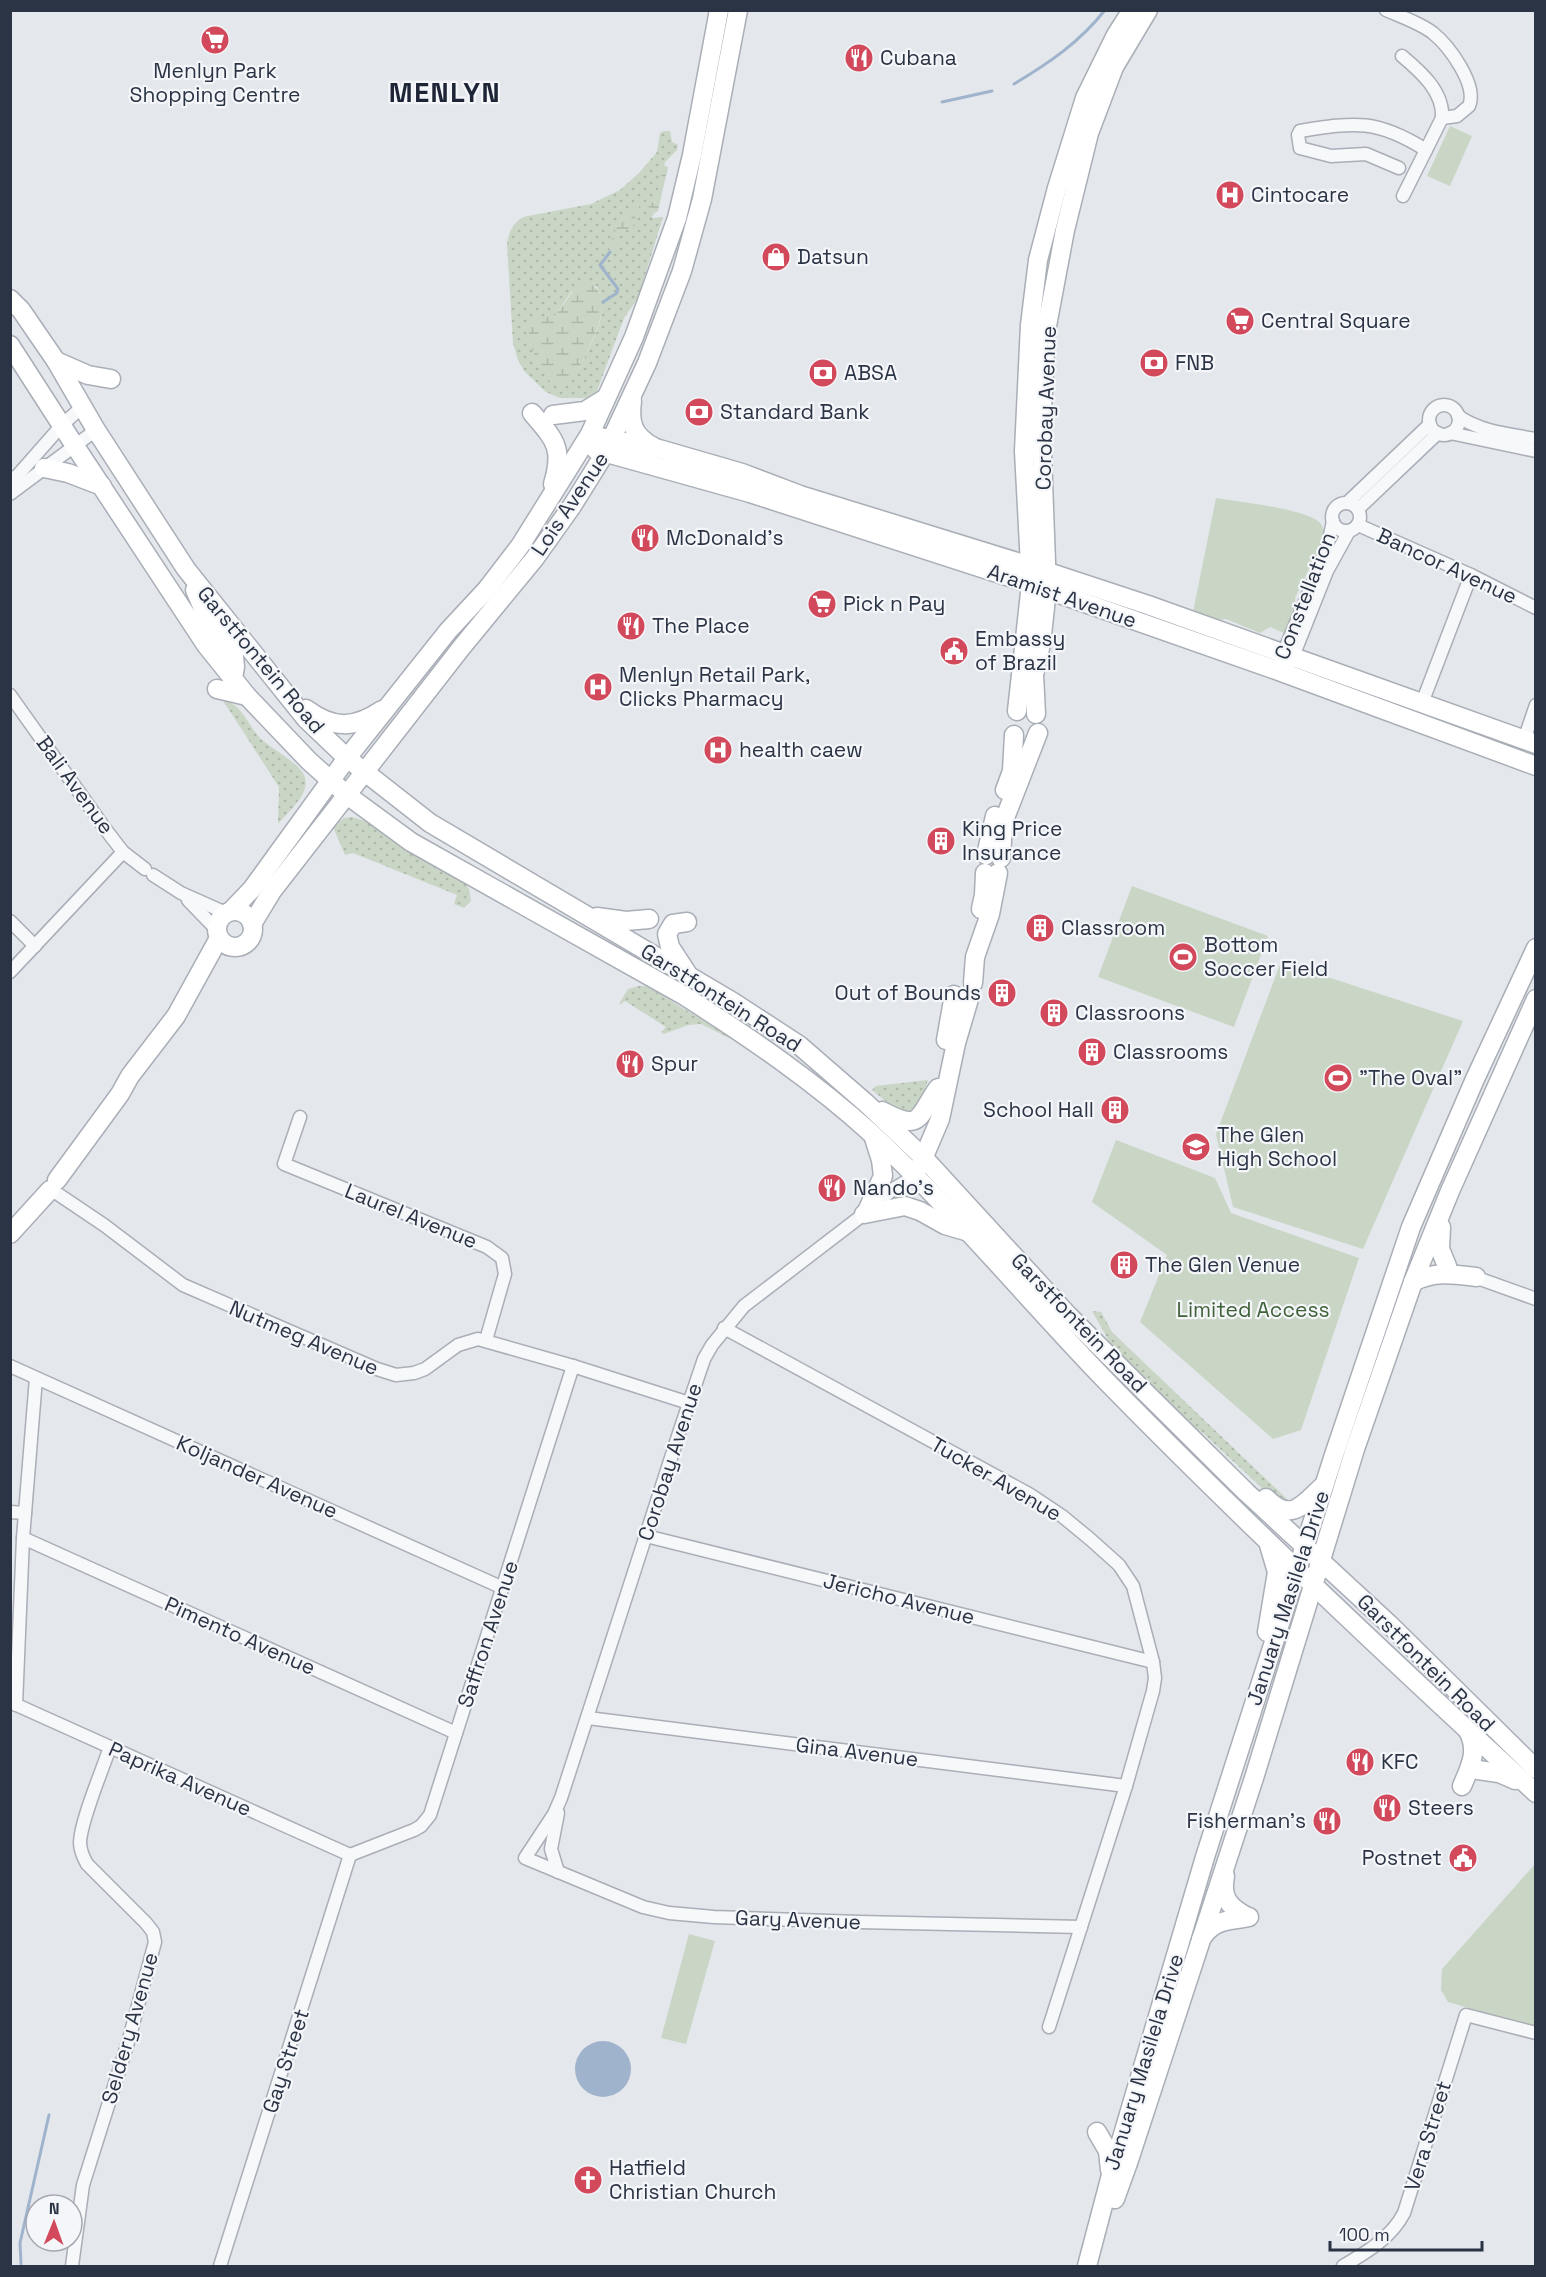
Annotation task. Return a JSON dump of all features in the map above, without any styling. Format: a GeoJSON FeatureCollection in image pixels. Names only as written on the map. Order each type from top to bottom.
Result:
{"type":"FeatureCollection","features":[{"type":"Feature","properties":{"kind":"main road","name":"Lois Avenue"},"geometry":{"type":"LineString","coordinates":[[228,912],[248,895],[347,758],[448,631],[494,579],[547,506],[586,440],[653,288],[677,218],[692,155],[719,10]]}},
{"type":"Feature","properties":{"kind":"main road","name":"Lois Avenue"},"geometry":{"type":"LineString","coordinates":[[252,924],[272,891],[461,648],[535,558],[572,506],[608,446],[662,326],[682,271],[700,207],[738,10]]}},
{"type":"Feature","properties":{"kind":"main road","name":"Corobay Avenue"},"geometry":{"type":"LineString","coordinates":[[910,1171],[940,1119],[956,1043],[971,936],[983,902],[1003,823],[1040,726],[1036,714],[1034,675],[1041,644],[1038,578],[1024,451],[1030,325],[1038,260],[1057,188],[1085,98],[1116,35],[1132,10]]}},
{"type":"Feature","properties":{"kind":"main road","name":"Corobay Avenue"},"geometry":{"type":"LineString","coordinates":[[993,865],[991,830],[1012,771],[1014,735],[1010,722],[1017,711],[1038,578],[1043,362],[1051,302],[1089,133],[1114,67],[1148,10]]}},
{"type":"Feature","properties":{"kind":"main road","name":"Garstfontein Road"},"geometry":{"type":"LineString","coordinates":[[10,299],[56,361],[96,430],[186,569],[282,692],[306,719],[347,758],[430,823],[733,1002],[799,1045],[920,1154],[1068,1315],[1246,1492],[1321,1560],[1533,1782]]}},
{"type":"Feature","properties":{"kind":"main road","name":"Garstfontein Road"},"geometry":{"type":"LineString","coordinates":[[10,345],[206,645],[247,696],[330,780],[411,842],[629,964],[726,1023],[807,1081],[872,1135],[969,1232],[1077,1350],[1269,1544],[1314,1583],[1465,1726],[1533,1782]]}},
{"type":"Feature","properties":{"kind":"main road"},"geometry":{"type":"LineString","coordinates":[[56,361],[88,375],[111,379]]}},
{"type":"Feature","properties":{"kind":"main road"},"geometry":{"type":"LineString","coordinates":[[634,390],[631,413],[634,430],[646,443],[659,449]]}},
{"type":"Feature","properties":{"kind":"main road"},"geometry":{"type":"LineString","coordinates":[[553,415],[579,412],[591,408],[606,398]]}},
{"type":"Feature","properties":{"kind":"main road"},"geometry":{"type":"LineString","coordinates":[[532,413],[552,437],[558,452],[558,468],[547,506]]}},
{"type":"Feature","properties":{"kind":"main road","name":"Aramist Avenue"},"geometry":{"type":"LineString","coordinates":[[586,440],[750,493],[1288,655],[1530,742]]}},
{"type":"Feature","properties":{"kind":"main road","name":"Aramist Avenue"},"geometry":{"type":"LineString","coordinates":[[608,446],[659,449],[742,473],[1038,578],[1281,672],[1536,766]]}},
{"type":"Feature","properties":{"kind":"main road"},"geometry":{"type":"LineString","coordinates":[[44,468],[68,473],[102,486]]}},
{"type":"Feature","properties":{"kind":"main road"},"geometry":{"type":"LineString","coordinates":[[186,569],[208,620],[234,656],[236,667],[233,678]]}},
{"type":"Feature","properties":{"kind":"main road"},"geometry":{"type":"LineString","coordinates":[[217,689],[247,696]]}},
{"type":"Feature","properties":{"kind":"main road"},"geometry":{"type":"LineString","coordinates":[[282,692],[315,716],[327,722],[342,725],[362,722],[391,704]]}},
{"type":"Feature","properties":{"kind":"main road"},"geometry":{"type":"LineString","coordinates":[[1017,711],[1030,710],[1036,714]]}},
{"type":"Feature","properties":{"kind":"main road"},"geometry":{"type":"LineString","coordinates":[[1014,735],[1026,739],[1038,733]]}},
{"type":"Feature","properties":{"kind":"main road"},"geometry":{"type":"LineString","coordinates":[[10,1234],[52,1184],[78,1132],[115,1089],[130,1076],[176,1016],[189,1004],[199,984],[218,961],[222,938],[219,920],[228,912],[236,911],[246,915],[252,924],[253,933],[247,943],[237,948],[222,938]]}},
{"type":"Feature","properties":{"kind":"main road"},"geometry":{"type":"LineString","coordinates":[[586,915],[626,921],[649,919]]}},
{"type":"Feature","properties":{"kind":"main road"},"geometry":{"type":"LineString","coordinates":[[687,922],[673,924],[667,934],[670,947],[689,976]]}},
{"type":"Feature","properties":{"kind":"main road","name":"January Masilela Drive"},"geometry":{"type":"LineString","coordinates":[[1088,2265],[1111,2175],[1203,1861],[1380,1321],[1423,1196],[1536,948]]}},
{"type":"Feature","properties":{"kind":"main road","name":"Corobay Avenue"},"geometry":{"type":"LineString","coordinates":[[920,1154],[964,989]]}},
{"type":"Feature","properties":{"kind":"main road","name":"January Masilela Drive"},"geometry":{"type":"LineString","coordinates":[[1088,2265],[1128,2163],[1254,1778],[1355,1449],[1413,1282],[1536,999]]}},
{"type":"Feature","properties":{"kind":"main road"},"geometry":{"type":"LineString","coordinates":[[867,1104],[901,1120],[912,1121],[923,1114],[938,1088]]}},
{"type":"Feature","properties":{"kind":"main road"},"geometry":{"type":"LineString","coordinates":[[866,1212],[883,1176],[881,1160],[872,1135]]}},
{"type":"Feature","properties":{"kind":"main road"},"geometry":{"type":"LineString","coordinates":[[10,1221],[52,1184]]}},
{"type":"Feature","properties":{"kind":"main road"},"geometry":{"type":"LineString","coordinates":[[866,1212],[905,1206],[920,1211],[945,1225],[969,1232]]}},
{"type":"Feature","properties":{"kind":"main road"},"geometry":{"type":"LineString","coordinates":[[1441,1214],[1440,1249],[1447,1266]]}},
{"type":"Feature","properties":{"kind":"main road"},"geometry":{"type":"LineString","coordinates":[[1380,1321],[1407,1264],[1414,1259],[1424,1257]]}},
{"type":"Feature","properties":{"kind":"main road"},"geometry":{"type":"LineString","coordinates":[[1413,1282],[1438,1273],[1476,1277]]}},
{"type":"Feature","properties":{"kind":"main road"},"geometry":{"type":"LineString","coordinates":[[1246,1492],[1260,1492],[1277,1508],[1291,1511],[1304,1506],[1326,1484]]}},
{"type":"Feature","properties":{"kind":"main road"},"geometry":{"type":"LineString","coordinates":[[1269,1544],[1277,1572],[1267,1632],[1270,1654]]}},
{"type":"Feature","properties":{"kind":"main road"},"geometry":{"type":"LineString","coordinates":[[1462,1786],[1472,1761],[1474,1748],[1473,1739],[1465,1726]]}},
{"type":"Feature","properties":{"kind":"main road"},"geometry":{"type":"LineString","coordinates":[[1478,1770],[1533,1782]]}},
{"type":"Feature","properties":{"kind":"main road"},"geometry":{"type":"LineString","coordinates":[[1203,1861],[1211,1861],[1214,1858],[1237,1795],[1254,1778]]}},
{"type":"Feature","properties":{"kind":"main road"},"geometry":{"type":"LineString","coordinates":[[1199,1942],[1208,1929],[1216,1923],[1247,1916],[1229,1905],[1224,1895],[1230,1848]]}},
{"type":"Feature","properties":{"kind":"main road"},"geometry":{"type":"LineString","coordinates":[[1180,1943],[1198,1914],[1211,1906]]}},
{"type":"Feature","properties":{"kind":"main road"},"geometry":{"type":"LineString","coordinates":[[1128,2163],[1123,2133],[1144,2112]]}},
{"type":"Feature","properties":{"kind":"main road"},"geometry":{"type":"LineString","coordinates":[[1096,2132],[1108,2151],[1111,2175]]}},
{"type":"Feature","properties":{"kind":"street"},"geometry":{"type":"LineString","coordinates":[[1386,10],[1432,33],[1444,45],[1468,80],[1472,97],[1469,106],[1457,116],[1442,118]]}},
{"type":"Feature","properties":{"kind":"street"},"geometry":{"type":"LineString","coordinates":[[1402,56],[1422,74],[1440,99],[1442,118],[1403,196]]}},
{"type":"Feature","properties":{"kind":"street"},"geometry":{"type":"LineString","coordinates":[[1399,168],[1366,154],[1321,155],[1300,148],[1298,135],[1300,130],[1351,124],[1368,125],[1388,131],[1426,150]]}},
{"type":"Feature","properties":{"kind":"street"},"geometry":{"type":"LineString","coordinates":[[1439,430],[1432,412],[1438,406],[1450,407],[1469,424],[1483,429],[1536,439]]}},
{"type":"Feature","properties":{"kind":"street"},"geometry":{"type":"LineString","coordinates":[[10,480],[18,475],[62,425],[82,407]]}},
{"type":"Feature","properties":{"kind":"street"},"geometry":{"type":"LineString","coordinates":[[1347,502],[1358,509],[1360,517],[1354,528],[1338,528],[1333,522],[1334,508],[1347,502],[1439,430],[1458,424],[1458,416]]}},
{"type":"Feature","properties":{"kind":"street"},"geometry":{"type":"LineString","coordinates":[[10,494],[96,430]]}},
{"type":"Feature","properties":{"kind":"street"},"geometry":{"type":"LineString","coordinates":[[1439,430],[1536,451]]}},
{"type":"Feature","properties":{"kind":"street"},"geometry":{"type":"LineString","coordinates":[[1358,509],[1439,430]]}},
{"type":"Feature","properties":{"kind":"street","name":"Constellation"},"geometry":{"type":"LineString","coordinates":[[1281,672],[1327,549],[1333,522]]}},
{"type":"Feature","properties":{"kind":"street","name":"Constellation"},"geometry":{"type":"LineString","coordinates":[[1288,655],[1327,571],[1354,528]]}},
{"type":"Feature","properties":{"kind":"street","name":"Bancor Avenue"},"geometry":{"type":"LineString","coordinates":[[1354,528],[1471,575],[1536,608]]}},
{"type":"Feature","properties":{"kind":"street"},"geometry":{"type":"LineString","coordinates":[[1422,703],[1471,575]]}},
{"type":"Feature","properties":{"kind":"street","name":"Bali Avenue"},"geometry":{"type":"LineString","coordinates":[[10,695],[123,852],[181,893],[228,912]]}},
{"type":"Feature","properties":{"kind":"street"},"geometry":{"type":"LineString","coordinates":[[1530,742],[1536,705]]}},
{"type":"Feature","properties":{"kind":"street"},"geometry":{"type":"LineString","coordinates":[[10,972],[123,852]]}},
{"type":"Feature","properties":{"kind":"street","name":"Bali Avenue"},"geometry":{"type":"LineString","coordinates":[[181,893],[222,938]]}},
{"type":"Feature","properties":{"kind":"street"},"geometry":{"type":"LineString","coordinates":[[10,921],[35,946]]}},
{"type":"Feature","properties":{"kind":"street","name":"Laurel Avenue"},"geometry":{"type":"LineString","coordinates":[[300,1117],[284,1164],[487,1247],[502,1258],[504,1274],[486,1340]]}},
{"type":"Feature","properties":{"kind":"street","name":"Corobay Avenue"},"geometry":{"type":"LineString","coordinates":[[525,1858],[557,1808],[704,1359],[724,1328],[744,1306],[866,1212],[910,1171]]}},
{"type":"Feature","properties":{"kind":"street","name":"Nutmeg Avenue"},"geometry":{"type":"LineString","coordinates":[[52,1184],[97,1216],[104,1225],[183,1286],[377,1369],[396,1375],[414,1373],[425,1369],[464,1342],[486,1340],[689,1403]]}},
{"type":"Feature","properties":{"kind":"street"},"geometry":{"type":"LineString","coordinates":[[1424,1257],[1536,1299]]}},
{"type":"Feature","properties":{"kind":"street","name":"Tucker Avenue"},"geometry":{"type":"LineString","coordinates":[[724,1328],[1029,1494],[1062,1516],[1113,1559],[1129,1578],[1136,1593],[1153,1662],[1155,1678],[1153,1691],[1126,1786],[1049,2028]]}},
{"type":"Feature","properties":{"kind":"street","name":"Koljander Avenue"},"geometry":{"type":"LineString","coordinates":[[10,1366],[503,1588]]}},
{"type":"Feature","properties":{"kind":"street","name":"Saffron Avenue"},"geometry":{"type":"LineString","coordinates":[[350,1855],[414,1830],[430,1815],[573,1366]]}},
{"type":"Feature","properties":{"kind":"street"},"geometry":{"type":"LineString","coordinates":[[13,1704],[36,1378]]}},
{"type":"Feature","properties":{"kind":"street"},"geometry":{"type":"LineString","coordinates":[[10,1512],[25,1513]]}},
{"type":"Feature","properties":{"kind":"street","name":"Jericho Avenue"},"geometry":{"type":"LineString","coordinates":[[646,1536],[1153,1662]]}},
{"type":"Feature","properties":{"kind":"street","name":"Pimento Avenue"},"geometry":{"type":"LineString","coordinates":[[23,1538],[456,1733]]}},
{"type":"Feature","properties":{"kind":"street","name":"Paprika Avenue"},"geometry":{"type":"LineString","coordinates":[[13,1704],[350,1855]]}},
{"type":"Feature","properties":{"kind":"street","name":"Gina Avenue"},"geometry":{"type":"LineString","coordinates":[[588,1718],[1126,1786]]}},
{"type":"Feature","properties":{"kind":"street","name":"Seldery Avenue"},"geometry":{"type":"LineString","coordinates":[[72,2266],[83,2185],[129,2039],[155,1942],[153,1932],[146,1923],[87,1864],[82,1854],[80,1842],[84,1824],[110,1747]]}},
{"type":"Feature","properties":{"kind":"street","name":"Corobay Avenue"},"geometry":{"type":"LineString","coordinates":[[557,1808],[551,1849],[558,1872]]}},
{"type":"Feature","properties":{"kind":"street","name":"Gay Street"},"geometry":{"type":"LineString","coordinates":[[220,2266],[350,1855]]}},
{"type":"Feature","properties":{"kind":"street","name":"Gary Avenue"},"geometry":{"type":"LineString","coordinates":[[525,1858],[643,1907],[678,1914],[860,1922],[1081,1927]]}},
{"type":"Feature","properties":{"kind":"street","name":"Vera Street"},"geometry":{"type":"LineString","coordinates":[[1343,2266],[1394,2230],[1404,2213],[1466,2014],[1536,2033]]}},
{"type":"Feature","properties":{"kind":"green space"},"geometry":{"type":"Polygon","coordinates":[[[1450,126],[1472,136],[1450,186],[1427,176],[1450,126]]]}},
{"type":"Feature","properties":{"kind":"green space"},"geometry":{"type":"Polygon","coordinates":[[[670,131],[672,142],[678,145],[677,150],[665,162],[655,203],[634,206],[633,210],[621,221],[609,249],[614,247],[619,235],[633,225],[639,206],[646,206],[654,210],[652,218],[663,217],[638,298],[624,318],[597,391],[586,398],[560,398],[546,392],[525,372],[518,360],[513,343],[507,244],[510,232],[523,217],[591,204],[620,190],[657,152],[660,133],[670,131]],[[596,286],[571,292],[555,316],[529,326],[529,341],[541,371],[543,369],[551,383],[577,373],[593,341],[601,318],[601,296],[596,286]]]}},
{"type":"Feature","properties":{"kind":"green space"},"geometry":{"type":"Polygon","coordinates":[[[663,165],[668,167],[658,211],[653,214],[654,210],[646,206],[639,206],[633,226],[619,235],[613,252],[610,252],[610,244],[615,232],[631,210],[634,201],[655,203],[663,165]]]}},
{"type":"Feature","properties":{"kind":"green space"},"geometry":{"type":"Polygon","coordinates":[[[587,283],[597,289],[602,299],[599,324],[577,373],[572,380],[558,386],[551,383],[543,370],[541,372],[529,341],[529,325],[535,320],[555,315],[577,288],[587,283]]]}},
{"type":"Feature","properties":{"kind":"green space"},"geometry":{"type":"Polygon","coordinates":[[[1216,498],[1298,512],[1318,521],[1323,527],[1324,538],[1295,598],[1296,610],[1284,633],[1270,627],[1260,633],[1226,619],[1214,621],[1193,612],[1216,498]]]}},
{"type":"Feature","properties":{"kind":"green space"},"geometry":{"type":"Polygon","coordinates":[[[222,699],[235,705],[260,738],[303,773],[306,784],[301,797],[278,824],[279,787],[222,699]]]}},
{"type":"Feature","properties":{"kind":"green space"},"geometry":{"type":"Polygon","coordinates":[[[352,817],[365,821],[465,883],[469,889],[471,901],[464,908],[454,904],[457,895],[353,853],[345,855],[333,827],[344,818],[352,817]]]}},
{"type":"Feature","properties":{"kind":"green space","name":"Bottom Soccer Field"},"geometry":{"type":"Polygon","coordinates":[[[1132,886],[1268,936],[1234,1027],[1098,977],[1132,886]]]}},
{"type":"Feature","properties":{"kind":"green space","name":"\"The Oval\""},"geometry":{"type":"Polygon","coordinates":[[[1281,962],[1463,1021],[1363,1249],[1233,1207],[1216,1134],[1281,962]]]}},
{"type":"Feature","properties":{"kind":"green space"},"geometry":{"type":"Polygon","coordinates":[[[646,986],[749,1048],[701,1024],[688,1025],[664,1034],[661,1032],[666,1027],[625,1001],[619,1004],[628,989],[646,986]]]}},
{"type":"Feature","properties":{"kind":"green space"},"geometry":{"type":"Polygon","coordinates":[[[928,1080],[919,1106],[914,1112],[899,1112],[872,1090],[876,1086],[928,1080]]]}},
{"type":"Feature","properties":{"kind":"green space","name":"Limited Access"},"geometry":{"type":"Polygon","coordinates":[[[1116,1140],[1215,1178],[1231,1213],[1359,1258],[1301,1430],[1273,1439],[1140,1322],[1167,1255],[1092,1202],[1116,1140]]]}},
{"type":"Feature","properties":{"kind":"green space"},"geometry":{"type":"Polygon","coordinates":[[[1092,1311],[1101,1312],[1112,1332],[1288,1500],[1291,1506],[1281,1506],[1203,1433],[1181,1418],[1117,1355],[1092,1311]]]}},
{"type":"Feature","properties":{"kind":"green space"},"geometry":{"type":"Polygon","coordinates":[[[1535,1864],[1535,2027],[1448,2002],[1441,1990],[1442,1969],[1535,1864]]]}},
{"type":"Feature","properties":{"kind":"green space"},"geometry":{"type":"Polygon","coordinates":[[[689,1934],[715,1941],[686,2044],[661,2038],[689,1934]]]}},
{"type":"Feature","properties":{"kind":"water"},"geometry":{"type":"Polygon","coordinates":[[[603,2041],[614,2043],[623,2049],[629,2058],[631,2069],[629,2080],[623,2089],[614,2095],[603,2097],[592,2095],[583,2089],[577,2080],[575,2069],[577,2058],[583,2049],[592,2043],[603,2041]]]}},
{"type":"Feature","properties":{"kind":"waterway"},"geometry":{"type":"LineString","coordinates":[[1014,84],[1063,51],[1105,10]]}},
{"type":"Feature","properties":{"kind":"waterway"},"geometry":{"type":"LineString","coordinates":[[942,102],[992,91]]}},
{"type":"Feature","properties":{"kind":"waterway"},"geometry":{"type":"LineString","coordinates":[[603,302],[617,293],[618,289],[600,265],[610,252]]}},
{"type":"Feature","properties":{"kind":"waterway"},"geometry":{"type":"LineString","coordinates":[[21,2264],[20,2243],[49,2115]]}},
{"type":"Feature","properties":{"kind":"place","name":"Menlyn Park Shopping Centre"},"geometry":{"type":"Point","coordinates":[215,40]}},
{"type":"Feature","properties":{"kind":"place","name":"Cubana"},"geometry":{"type":"Point","coordinates":[859,58]}},
{"type":"Feature","properties":{"kind":"place","name":"Cintocare"},"geometry":{"type":"Point","coordinates":[1230,195]}},
{"type":"Feature","properties":{"kind":"place","name":"Datsun"},"geometry":{"type":"Point","coordinates":[776,257]}},
{"type":"Feature","properties":{"kind":"place","name":"Central Square"},"geometry":{"type":"Point","coordinates":[1240,321]}},
{"type":"Feature","properties":{"kind":"place","name":"FNB"},"geometry":{"type":"Point","coordinates":[1154,363]}},
{"type":"Feature","properties":{"kind":"place","name":"ABSA"},"geometry":{"type":"Point","coordinates":[823,373]}},
{"type":"Feature","properties":{"kind":"place","name":"Standard Bank"},"geometry":{"type":"Point","coordinates":[699,412]}},
{"type":"Feature","properties":{"kind":"place","name":"McDonald's"},"geometry":{"type":"Point","coordinates":[645,538]}},
{"type":"Feature","properties":{"kind":"place","name":"Pick n Pay"},"geometry":{"type":"Point","coordinates":[822,604]}},
{"type":"Feature","properties":{"kind":"place","name":"The Place"},"geometry":{"type":"Point","coordinates":[631,626]}},
{"type":"Feature","properties":{"kind":"place","name":"Embassy of Brazil"},"geometry":{"type":"Point","coordinates":[954,651]}},
{"type":"Feature","properties":{"kind":"place","name":"Menlyn Retail Park, Clicks Pharmacy"},"geometry":{"type":"Point","coordinates":[598,687]}},
{"type":"Feature","properties":{"kind":"place","name":"health caew"},"geometry":{"type":"Point","coordinates":[718,750]}},
{"type":"Feature","properties":{"kind":"place","name":"King Price Insurance"},"geometry":{"type":"Point","coordinates":[941,841]}},
{"type":"Feature","properties":{"kind":"place","name":"Classroom"},"geometry":{"type":"Point","coordinates":[1040,928]}},
{"type":"Feature","properties":{"kind":"place","name":"Bottom Soccer Field"},"geometry":{"type":"Point","coordinates":[1183,957]}},
{"type":"Feature","properties":{"kind":"place","name":"Out of Bounds"},"geometry":{"type":"Point","coordinates":[1002,993]}},
{"type":"Feature","properties":{"kind":"place","name":"Classroons"},"geometry":{"type":"Point","coordinates":[1054,1013]}},
{"type":"Feature","properties":{"kind":"place","name":"Classrooms"},"geometry":{"type":"Point","coordinates":[1092,1052]}},
{"type":"Feature","properties":{"kind":"place","name":"Spur"},"geometry":{"type":"Point","coordinates":[630,1064]}},
{"type":"Feature","properties":{"kind":"place","name":"\"The Oval\""},"geometry":{"type":"Point","coordinates":[1338,1078]}},
{"type":"Feature","properties":{"kind":"place","name":"School Hall"},"geometry":{"type":"Point","coordinates":[1115,1110]}},
{"type":"Feature","properties":{"kind":"place","name":"The Glen High School"},"geometry":{"type":"Point","coordinates":[1196,1147]}},
{"type":"Feature","properties":{"kind":"place","name":"Nando's"},"geometry":{"type":"Point","coordinates":[832,1188]}},
{"type":"Feature","properties":{"kind":"place","name":"The Glen Venue"},"geometry":{"type":"Point","coordinates":[1124,1265]}},
{"type":"Feature","properties":{"kind":"place","name":"KFC"},"geometry":{"type":"Point","coordinates":[1360,1762]}},
{"type":"Feature","properties":{"kind":"place","name":"Steers"},"geometry":{"type":"Point","coordinates":[1387,1808]}},
{"type":"Feature","properties":{"kind":"place","name":"Fisherman's"},"geometry":{"type":"Point","coordinates":[1327,1821]}},
{"type":"Feature","properties":{"kind":"place","name":"Postnet"},"geometry":{"type":"Point","coordinates":[1463,1858]}},
{"type":"Feature","properties":{"kind":"place","name":"Hatfield Christian Church"},"geometry":{"type":"Point","coordinates":[588,2180]}},
{"type":"Feature","properties":{"kind":"district","name":"MENLYN"},"geometry":{"type":"Point","coordinates":[445,93]}}]}
